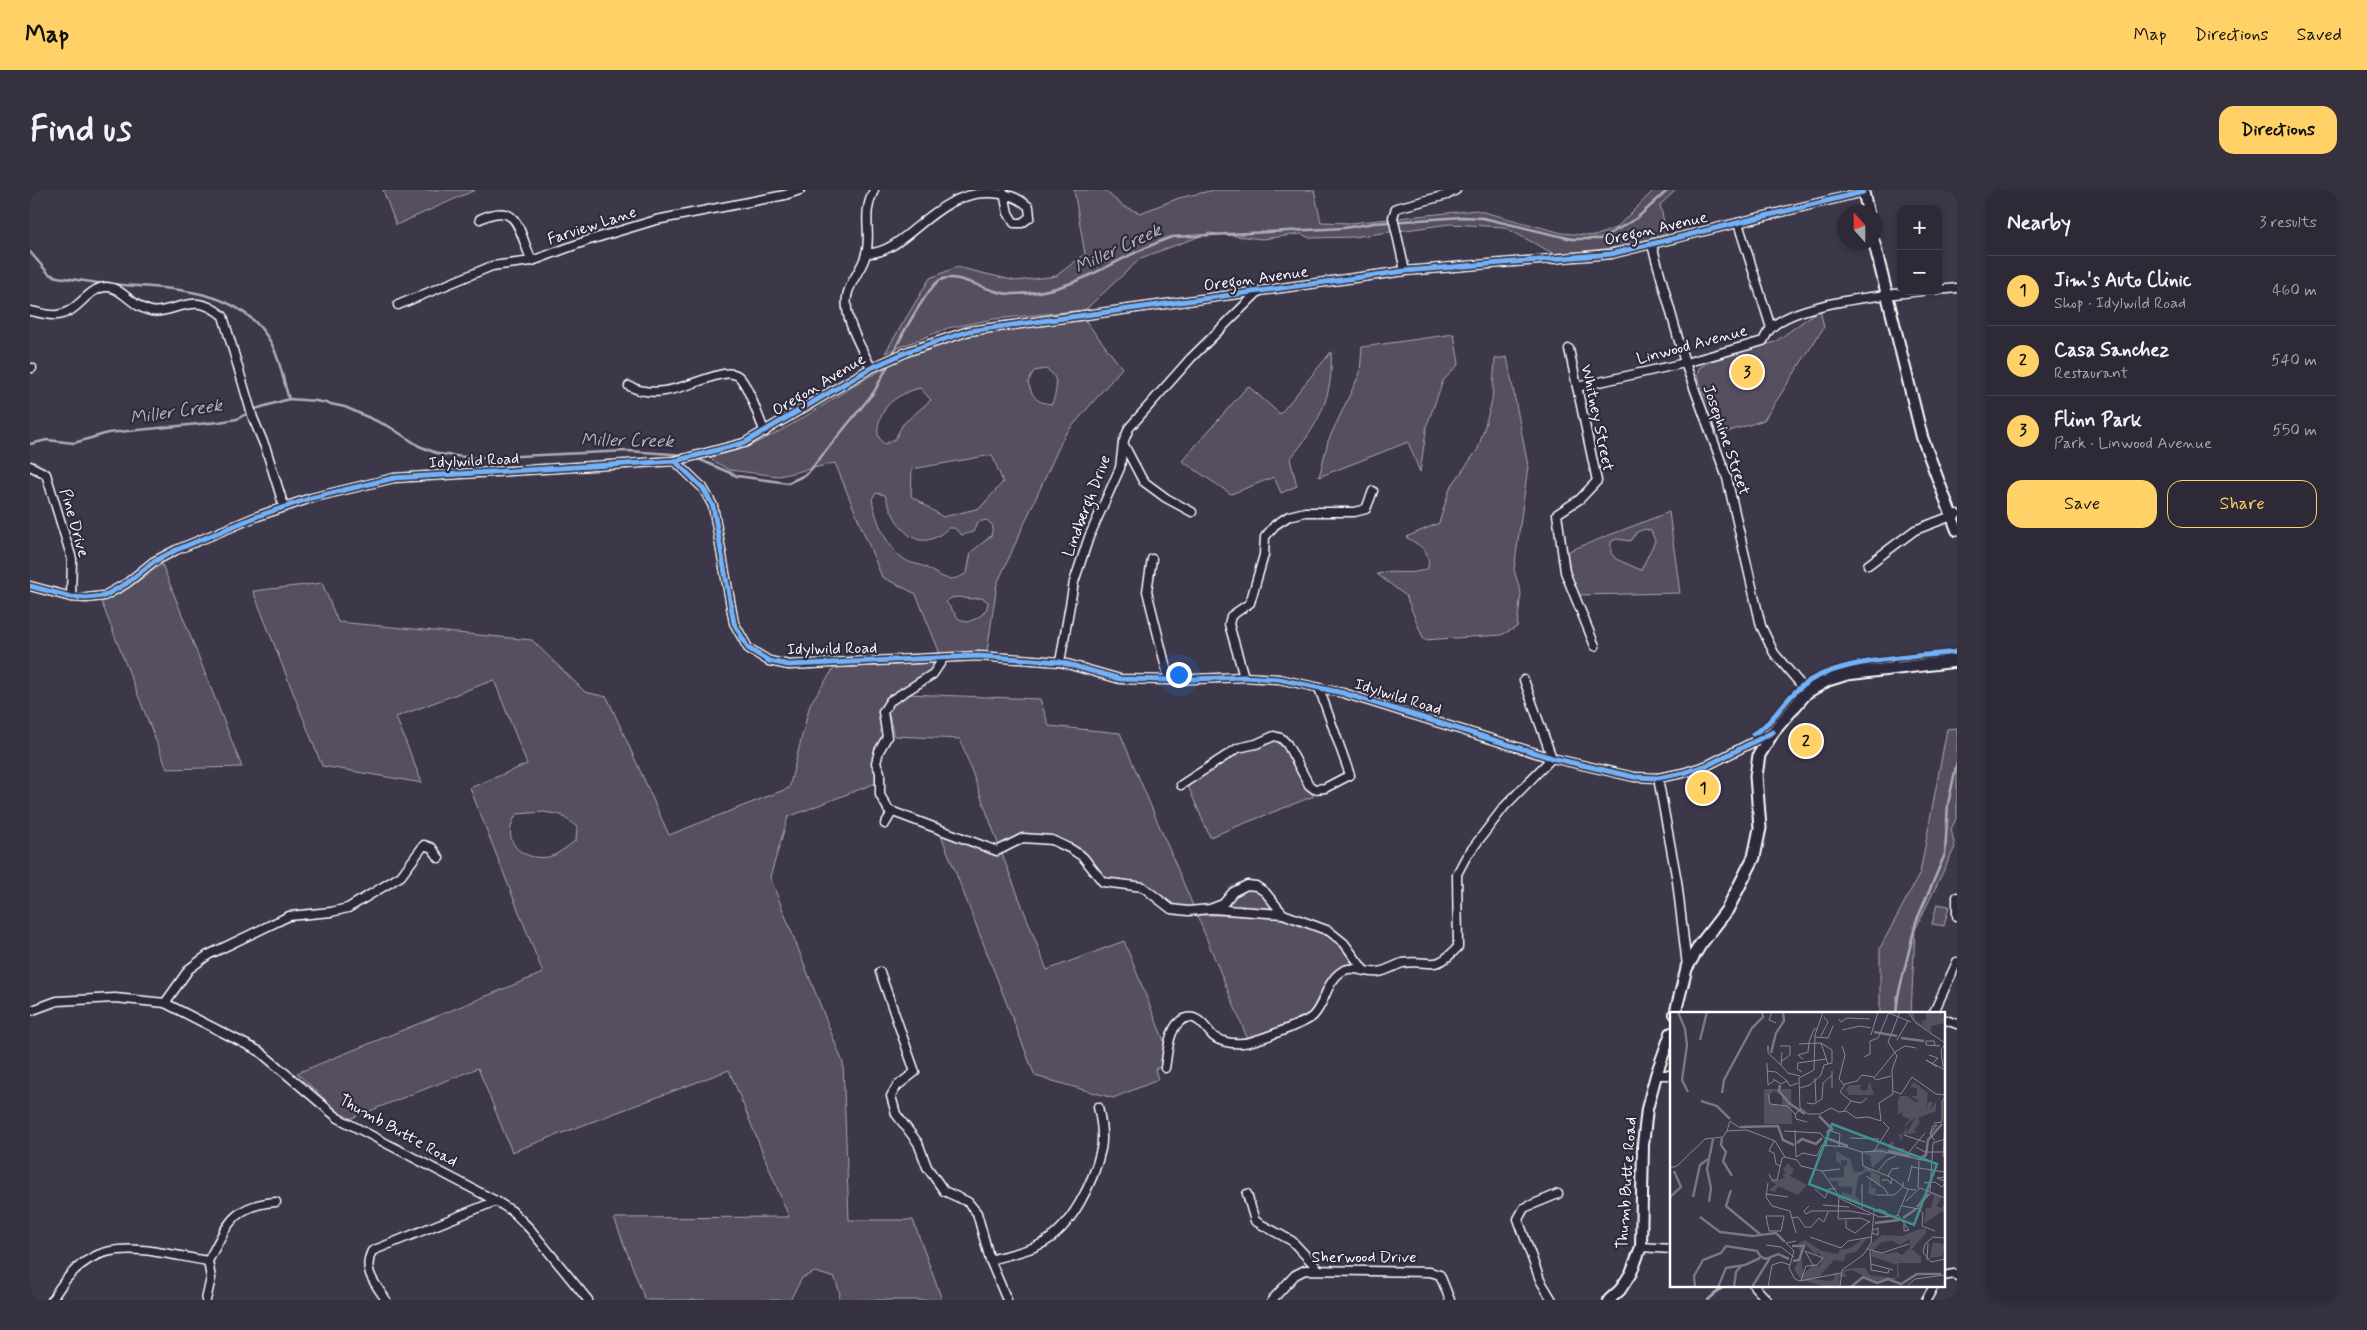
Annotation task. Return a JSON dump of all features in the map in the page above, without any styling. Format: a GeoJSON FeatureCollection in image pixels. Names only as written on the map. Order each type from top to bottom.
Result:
{"type":"FeatureCollection","features":[{"type":"Feature","properties":{"kind":"main road"},"geometry":{"type":"LineString","coordinates":[[1687,967],[1700,945],[1727,910],[1754,857],[1760,828],[1756,776],[1759,755],[1773,732],[1807,692],[1828,680],[1848,674],[1957,661]]}},
{"type":"Feature","properties":{"kind":"street","name":"Farview Lane"},"geometry":{"type":"LineString","coordinates":[[398,306],[492,266],[532,261],[586,241],[656,220],[785,195],[800,190]]}},
{"type":"Feature","properties":{"kind":"street"},"geometry":{"type":"LineString","coordinates":[[871,368],[846,312],[848,292],[866,253],[866,219],[869,200],[874,190]]}},
{"type":"Feature","properties":{"kind":"street"},"geometry":{"type":"LineString","coordinates":[[1405,271],[1393,217],[1396,208],[1447,195],[1456,190]]}},
{"type":"Feature","properties":{"kind":"street"},"geometry":{"type":"LineString","coordinates":[[1863,191],[1866,205]]}},
{"type":"Feature","properties":{"kind":"street","name":"Oregon Avenue"},"geometry":{"type":"LineString","coordinates":[[675,462],[744,443],[871,368],[908,350],[969,331],[1405,271],[1611,254],[1863,191]]}},
{"type":"Feature","properties":{"kind":"street"},"geometry":{"type":"LineString","coordinates":[[866,253],[874,254],[896,243],[949,202],[976,192],[1004,193]]}},
{"type":"Feature","properties":{"kind":"street"},"geometry":{"type":"LineString","coordinates":[[480,219],[492,213],[503,212],[509,214],[514,219],[532,261]]}},
{"type":"Feature","properties":{"kind":"street"},"geometry":{"type":"LineString","coordinates":[[1738,223],[1771,328]]}},
{"type":"Feature","properties":{"kind":"street","name":"Josephine Street"},"geometry":{"type":"LineString","coordinates":[[1652,245],[1685,363],[1727,478],[1761,626],[1774,653],[1807,692]]}},
{"type":"Feature","properties":{"kind":"street"},"geometry":{"type":"LineString","coordinates":[[1876,250],[1922,437],[1954,515],[1957,530]]}},
{"type":"Feature","properties":{"kind":"street"},"geometry":{"type":"LineString","coordinates":[[30,311],[56,316],[68,312],[80,304],[95,289],[108,286],[119,289],[128,300],[143,310],[156,312],[197,303],[213,306],[223,316],[253,418],[266,449],[284,507]]}},
{"type":"Feature","properties":{"kind":"street"},"geometry":{"type":"LineString","coordinates":[[1942,290],[1957,288]]}},
{"type":"Feature","properties":{"kind":"street","name":"Lindbergh Drive"},"geometry":{"type":"LineString","coordinates":[[1060,662],[1074,582],[1089,537],[1120,468],[1123,443],[1129,428],[1191,358],[1259,291]]}},
{"type":"Feature","properties":{"kind":"street","name":"Linwood Avenue"},"geometry":{"type":"LineString","coordinates":[[1577,387],[1685,363],[1763,341],[1771,328],[1787,318],[1821,306],[1897,294]]}},
{"type":"Feature","properties":{"kind":"street","name":"Whitney Street"},"geometry":{"type":"LineString","coordinates":[[1569,349],[1597,481],[1580,499],[1557,514],[1565,572],[1595,646]]}},
{"type":"Feature","properties":{"kind":"street"},"geometry":{"type":"LineString","coordinates":[[630,386],[642,392],[658,392],[681,388],[726,373],[738,376],[765,432]]}},
{"type":"Feature","properties":{"kind":"street"},"geometry":{"type":"LineString","coordinates":[[1123,443],[1143,481],[1166,498],[1192,512]]}},
{"type":"Feature","properties":{"kind":"street","name":"Idylwild Road"},"geometry":{"type":"LineString","coordinates":[[30,586],[71,597],[104,596],[127,583],[153,562],[176,550],[284,507],[338,490],[394,478],[675,462],[703,488],[713,506],[734,623],[748,648],[769,661],[789,665],[978,656],[1060,662],[1120,679],[1169,680],[1244,676],[1279,679],[1344,693],[1552,758],[1634,777],[1658,778],[1708,765],[1773,732]]}},
{"type":"Feature","properties":{"kind":"street","name":"Pine Drive"},"geometry":{"type":"LineString","coordinates":[[30,466],[46,474],[72,559],[71,597]]}},
{"type":"Feature","properties":{"kind":"street"},"geometry":{"type":"LineString","coordinates":[[1244,676],[1229,624],[1231,616],[1250,603],[1264,555],[1265,537],[1275,525],[1289,516],[1305,512],[1354,512],[1366,509],[1373,491]]}},
{"type":"Feature","properties":{"kind":"street"},"geometry":{"type":"LineString","coordinates":[[1868,565],[1915,530],[1954,515]]}},
{"type":"Feature","properties":{"kind":"street"},"geometry":{"type":"LineString","coordinates":[[1152,559],[1147,591],[1169,680]]}},
{"type":"Feature","properties":{"kind":"street"},"geometry":{"type":"LineString","coordinates":[[885,824],[891,814],[880,795],[880,772],[876,762],[879,751],[887,737],[883,712],[890,701],[933,674],[944,659]]}},
{"type":"Feature","properties":{"kind":"street"},"geometry":{"type":"LineString","coordinates":[[1165,1068],[1172,1034],[1178,1023],[1188,1018],[1198,1020],[1214,1036],[1224,1042],[1242,1044],[1260,1039],[1312,1017],[1333,981],[1342,971],[1356,968],[1378,972],[1404,963],[1428,964],[1446,960],[1458,947],[1457,874],[1466,857],[1504,807],[1552,758],[1524,680]]}},
{"type":"Feature","properties":{"kind":"street"},"geometry":{"type":"LineString","coordinates":[[1181,784],[1238,748],[1256,744],[1274,736],[1281,738],[1287,744],[1308,785],[1314,789],[1325,788],[1350,775],[1319,688]]}},
{"type":"Feature","properties":{"kind":"street"},"geometry":{"type":"LineString","coordinates":[[1658,778],[1677,881],[1687,967],[1676,1012]]}},
{"type":"Feature","properties":{"kind":"street"},"geometry":{"type":"LineString","coordinates":[[888,810],[997,851],[1023,838],[1052,840],[1083,857],[1103,882],[1143,887],[1171,909],[1188,911],[1210,909],[1283,914],[1329,931],[1344,943],[1363,970]]}},
{"type":"Feature","properties":{"kind":"street"},"geometry":{"type":"LineString","coordinates":[[165,1003],[189,969],[208,955],[289,916],[331,912],[348,908],[401,876],[424,845],[432,848],[439,858]]}},
{"type":"Feature","properties":{"kind":"street"},"geometry":{"type":"LineString","coordinates":[[1210,909],[1223,904],[1233,892],[1248,885],[1256,886],[1265,892],[1283,914]]}},
{"type":"Feature","properties":{"kind":"street"},"geometry":{"type":"LineString","coordinates":[[1957,897],[1957,916]]}},
{"type":"Feature","properties":{"kind":"street"},"geometry":{"type":"LineString","coordinates":[[1933,1012],[1957,962]]}},
{"type":"Feature","properties":{"kind":"street"},"geometry":{"type":"LineString","coordinates":[[880,972],[915,1072],[896,1086],[891,1096],[896,1114],[918,1143],[927,1167],[944,1191],[968,1202],[977,1213],[990,1260],[1007,1300]]}},
{"type":"Feature","properties":{"kind":"street","name":"Thumb Butte Road"},"geometry":{"type":"LineString","coordinates":[[30,1011],[57,1001],[106,998],[165,1003],[259,1051],[338,1118],[496,1201],[512,1212],[530,1229],[587,1300]]}},
{"type":"Feature","properties":{"kind":"street"},"geometry":{"type":"LineString","coordinates":[[1944,1019],[1957,1024]]}},
{"type":"Feature","properties":{"kind":"street","name":"Thumb Butte Road"},"geometry":{"type":"LineString","coordinates":[[1610,1300],[1620,1290],[1631,1273],[1640,1247],[1643,1145],[1647,1109],[1656,1075],[1670,1036]]}},
{"type":"Feature","properties":{"kind":"street"},"geometry":{"type":"LineString","coordinates":[[1656,1075],[1670,1075]]}},
{"type":"Feature","properties":{"kind":"street"},"geometry":{"type":"LineString","coordinates":[[990,1260],[1041,1244],[1062,1230],[1084,1196],[1101,1148],[1101,1124],[1098,1107]]}},
{"type":"Feature","properties":{"kind":"street"},"geometry":{"type":"LineString","coordinates":[[1246,1194],[1255,1221],[1292,1240],[1319,1270]]}},
{"type":"Feature","properties":{"kind":"street"},"geometry":{"type":"LineString","coordinates":[[1552,1300],[1540,1280],[1518,1219],[1524,1208],[1558,1194]]}},
{"type":"Feature","properties":{"kind":"street"},"geometry":{"type":"LineString","coordinates":[[386,1300],[370,1274],[367,1265],[372,1251],[496,1201]]}},
{"type":"Feature","properties":{"kind":"street"},"geometry":{"type":"LineString","coordinates":[[206,1300],[211,1278],[208,1262],[230,1222],[241,1211],[256,1204],[276,1202]]}},
{"type":"Feature","properties":{"kind":"street"},"geometry":{"type":"LineString","coordinates":[[1640,1247],[1670,1249]]}},
{"type":"Feature","properties":{"kind":"street"},"geometry":{"type":"LineString","coordinates":[[52,1300],[70,1272],[90,1257],[110,1250],[133,1249],[208,1262]]}},
{"type":"Feature","properties":{"kind":"street","name":"Sherwood Drive"},"geometry":{"type":"LineString","coordinates":[[1272,1300],[1295,1275],[1305,1270],[1430,1272],[1440,1275],[1450,1300]]}},
{"type":"Feature","properties":{"kind":"street"},"geometry":{"type":"LineString","coordinates":[[1944,1276],[1954,1274],[1957,1276]]}},
{"type":"Feature","properties":{"kind":"street"},"geometry":{"type":"LineString","coordinates":[[1756,1288],[1768,1300]]}},
{"type":"Feature","properties":{"kind":"street"},"geometry":{"type":"LineString","coordinates":[[1926,1300],[1933,1288]]}},
{"type":"Feature","properties":{"kind":"shaded area"},"geometry":{"type":"Polygon","coordinates":[[[383,190],[475,190],[396,225],[383,190]]]}},
{"type":"Feature","properties":{"kind":"shaded area"},"geometry":{"type":"Polygon","coordinates":[[[1074,190],[1104,190],[1123,206],[1140,213],[1179,198],[1214,190],[1314,190],[1321,222],[1350,223],[1476,210],[1562,233],[1595,236],[1616,228],[1654,190],[1676,190],[1660,205],[1667,234],[1618,247],[1556,255],[1504,227],[1450,224],[1353,237],[1310,238],[1301,234],[1262,239],[1209,233],[1141,258],[1085,310],[994,319],[948,328],[885,353],[930,278],[957,267],[1016,281],[1056,276],[1085,254],[1074,190]]]}},
{"type":"Feature","properties":{"kind":"shaded area"},"geometry":{"type":"Polygon","coordinates":[[[1820,309],[1824,327],[1764,420],[1721,434],[1697,377],[1699,368],[1708,362],[1775,342],[1820,309]]]}},
{"type":"Feature","properties":{"kind":"shaded area"},"geometry":{"type":"Polygon","coordinates":[[[1085,320],[1122,368],[1064,436],[997,584],[987,652],[941,656],[916,594],[882,577],[835,463],[779,476],[729,470],[709,458],[744,448],[770,436],[890,365],[932,347],[953,340],[996,331],[1085,320]],[[1046,369],[1034,371],[1028,382],[1033,395],[1042,402],[1052,404],[1056,389],[1054,376],[1046,369]],[[920,388],[895,399],[885,410],[878,426],[878,431],[881,440],[885,444],[895,439],[903,424],[931,400],[920,388]],[[992,455],[912,469],[911,496],[943,517],[980,508],[1003,482],[992,455]],[[876,493],[872,499],[888,542],[900,556],[945,578],[960,577],[967,573],[971,552],[991,536],[993,526],[987,520],[978,522],[973,532],[962,535],[954,528],[948,528],[937,537],[926,540],[917,539],[901,527],[885,495],[876,493]],[[958,597],[951,598],[946,602],[959,619],[967,622],[981,615],[986,610],[988,602],[982,598],[958,597]]]}},
{"type":"Feature","properties":{"kind":"shaded area"},"geometry":{"type":"Polygon","coordinates":[[[1454,334],[1459,364],[1443,381],[1427,425],[1420,472],[1408,442],[1319,477],[1328,441],[1360,373],[1362,347],[1454,334]]]}},
{"type":"Feature","properties":{"kind":"shaded area"},"geometry":{"type":"Polygon","coordinates":[[[1331,352],[1330,383],[1322,410],[1309,435],[1290,459],[1297,486],[1281,493],[1274,477],[1231,494],[1182,461],[1248,386],[1280,414],[1331,352]]]}},
{"type":"Feature","properties":{"kind":"shaded area"},"geometry":{"type":"Polygon","coordinates":[[[1507,357],[1528,466],[1514,570],[1521,593],[1517,627],[1501,635],[1424,640],[1406,596],[1377,574],[1390,572],[1409,573],[1428,568],[1426,553],[1420,546],[1406,537],[1439,523],[1450,488],[1478,449],[1492,401],[1495,359],[1507,357]]]}},
{"type":"Feature","properties":{"kind":"shaded area"},"geometry":{"type":"Polygon","coordinates":[[[1669,512],[1680,593],[1577,595],[1568,569],[1566,552],[1669,512]],[[1645,529],[1637,532],[1631,541],[1616,539],[1611,542],[1611,553],[1616,559],[1641,570],[1655,541],[1651,531],[1645,529]]]}},
{"type":"Feature","properties":{"kind":"shaded area"},"geometry":{"type":"Polygon","coordinates":[[[162,564],[242,767],[167,769],[101,601],[123,592],[162,564]]]}},
{"type":"Feature","properties":{"kind":"shaded area"},"geometry":{"type":"Polygon","coordinates":[[[322,583],[338,622],[532,640],[585,692],[607,697],[669,835],[789,788],[810,704],[834,668],[935,663],[931,670],[888,697],[879,708],[883,732],[873,762],[876,783],[788,817],[770,877],[843,1063],[849,1220],[913,1220],[942,1300],[838,1300],[840,1294],[835,1278],[815,1272],[802,1278],[790,1300],[645,1300],[614,1218],[789,1217],[729,1070],[512,1152],[478,1068],[347,1120],[297,1073],[543,973],[470,788],[527,764],[494,680],[396,717],[422,783],[322,766],[253,591],[322,583]],[[544,812],[517,814],[510,832],[516,847],[529,856],[538,857],[552,856],[563,850],[576,840],[577,827],[561,815],[544,812]]]}},
{"type":"Feature","properties":{"kind":"shaded area"},"geometry":{"type":"Polygon","coordinates":[[[906,694],[1040,699],[1049,726],[1120,733],[1194,908],[1172,905],[1142,883],[1106,878],[1082,849],[1053,836],[1023,834],[999,846],[960,739],[894,736],[888,711],[892,704],[906,694]]]}},
{"type":"Feature","properties":{"kind":"shaded area"},"geometry":{"type":"Polygon","coordinates":[[[1957,728],[1957,817],[1951,829],[1955,847],[1915,930],[1911,1012],[1880,1012],[1880,948],[1920,873],[1947,729],[1957,728]]]}},
{"type":"Feature","properties":{"kind":"shaded area"},"geometry":{"type":"Polygon","coordinates":[[[1273,739],[1279,739],[1284,745],[1307,788],[1314,796],[1210,837],[1187,784],[1237,752],[1273,739]]]}},
{"type":"Feature","properties":{"kind":"shaded area"},"geometry":{"type":"Polygon","coordinates":[[[941,835],[982,850],[1002,854],[1047,970],[1124,941],[1164,1041],[1161,1067],[1155,1069],[1158,1080],[1113,1098],[1035,1076],[941,835]]]}},
{"type":"Feature","properties":{"kind":"shaded area"},"geometry":{"type":"Polygon","coordinates":[[[1247,889],[1261,892],[1272,908],[1226,907],[1234,895],[1247,889]]]}},
{"type":"Feature","properties":{"kind":"shaded area"},"geometry":{"type":"Polygon","coordinates":[[[1937,904],[1949,906],[1944,926],[1932,924],[1937,904]]]}},
{"type":"Feature","properties":{"kind":"shaded area"},"geometry":{"type":"Polygon","coordinates":[[[1197,915],[1276,915],[1326,933],[1339,942],[1353,965],[1330,978],[1322,989],[1310,1014],[1248,1040],[1197,915]]]}},
{"type":"Feature","properties":{"kind":"waterway","name":"Miller Creek"},"geometry":{"type":"LineString","coordinates":[[892,357],[906,328],[928,293],[940,280],[948,278],[965,281],[1004,293],[1036,292],[1057,288],[1077,281],[1172,237],[1344,228],[1374,223],[1463,217],[1483,218],[1572,239],[1601,239],[1637,218],[1668,190]]}},
{"type":"Feature","properties":{"kind":"waterway"},"geometry":{"type":"LineString","coordinates":[[30,252],[49,274],[57,277],[105,284]]}},
{"type":"Feature","properties":{"kind":"waterway"},"geometry":{"type":"LineString","coordinates":[[110,284],[177,289],[199,293],[239,309],[256,323],[270,341],[279,362],[289,399]]}},
{"type":"Feature","properties":{"kind":"waterway","name":"Miller Creek"},"geometry":{"type":"LineString","coordinates":[[696,458],[737,476],[788,483],[807,474],[874,392],[890,362]]}},
{"type":"Feature","properties":{"kind":"waterway","name":"Miller Creek"},"geometry":{"type":"LineString","coordinates":[[30,444],[47,440],[74,443],[108,433],[237,419],[255,409],[289,399],[316,401],[345,407],[390,427],[419,446],[439,454],[473,458],[628,451],[686,455]]}},
{"type":"Feature","properties":{"kind":"waterway"},"geometry":{"type":"LineString","coordinates":[[1896,1012],[1898,996],[1916,922],[1945,854],[1948,804],[1957,762]]}},
{"type":"Feature","properties":{"kind":"waterway"},"geometry":{"type":"LineString","coordinates":[[1708,1300],[1722,1288]]}},
{"type":"Feature","properties":{"kind":"cycle path"},"geometry":{"type":"LineString","coordinates":[[675,461],[744,443],[871,368],[909,351],[969,331],[1405,271],[1611,254],[1863,192]]}},
{"type":"Feature","properties":{"kind":"cycle path"},"geometry":{"type":"LineString","coordinates":[[30,586],[71,597],[104,596],[127,583],[153,562],[176,550],[258,516],[311,498],[394,478],[675,461],[703,488],[713,506],[734,623],[748,648],[769,661],[789,665],[978,656],[1060,662],[1120,679],[1169,680],[1244,677],[1279,679],[1343,693],[1552,758],[1634,777],[1658,778],[1708,765],[1773,732]]}},
{"type":"Feature","properties":{"kind":"cycle path"},"geometry":{"type":"LineString","coordinates":[[1753,734],[1767,724],[1802,686],[1834,670],[1876,661],[1957,652]]}},
{"type":"Feature","properties":{"kind":"place","name":"Flinn Park"},"geometry":{"type":"Point","coordinates":[1747,372]}},
{"type":"Feature","properties":{"kind":"place","name":"Casa Sanchez"},"geometry":{"type":"Point","coordinates":[1806,741]}},
{"type":"Feature","properties":{"kind":"place","name":"Jim's Auto Clinic"},"geometry":{"type":"Point","coordinates":[1703,788]}}]}
